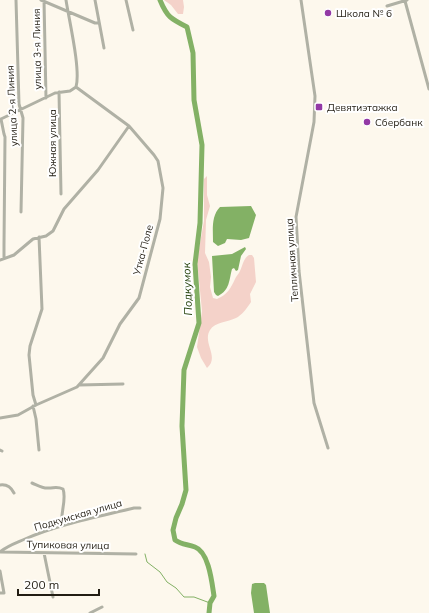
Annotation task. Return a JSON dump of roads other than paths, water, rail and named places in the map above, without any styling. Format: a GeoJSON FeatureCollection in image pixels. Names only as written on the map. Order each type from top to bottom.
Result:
{"type":"FeatureCollection","features":[{"type":"Feature","properties":{"kind":"street","name":"улица 2-я Линия"},"geometry":{"type":"LineString","coordinates":[[16,0],[19,104],[22,118],[21,212]]}},
{"type":"Feature","properties":{"kind":"street"},"geometry":{"type":"LineString","coordinates":[[43,0],[95,23],[100,23]]}},
{"type":"Feature","properties":{"kind":"street","name":"улица 3-я Линия"},"geometry":{"type":"LineString","coordinates":[[43,0],[46,98]]}},
{"type":"Feature","properties":{"kind":"street"},"geometry":{"type":"LineString","coordinates":[[4,258],[5,137],[1,119],[59,92],[70,91],[76,87],[76,64],[66,0]]}},
{"type":"Feature","properties":{"kind":"street"},"geometry":{"type":"LineString","coordinates":[[95,0],[104,48]]}},
{"type":"Feature","properties":{"kind":"street"},"geometry":{"type":"LineString","coordinates":[[126,0],[133,30]]}},
{"type":"Feature","properties":{"kind":"street","name":"Тепличная улица"},"geometry":{"type":"LineString","coordinates":[[301,0],[316,96],[314,122],[296,217],[296,230],[299,271],[314,403],[328,448]]}},
{"type":"Feature","properties":{"kind":"street"},"geometry":{"type":"LineString","coordinates":[[387,6],[399,1],[406,1],[429,89]]}},
{"type":"Feature","properties":{"kind":"street","name":"Утка-Поле"},"geometry":{"type":"LineString","coordinates":[[0,418],[18,415],[34,405],[77,387],[103,358],[120,324],[139,298],[160,219],[164,188],[158,161],[129,126],[76,87]]}},
{"type":"Feature","properties":{"kind":"street","name":"Южная улица"},"geometry":{"type":"LineString","coordinates":[[59,92],[61,194]]}},
{"type":"Feature","properties":{"kind":"street"},"geometry":{"type":"LineString","coordinates":[[0,260],[14,255],[33,239],[46,236],[53,231],[64,209],[98,170],[129,126]]}},
{"type":"Feature","properties":{"kind":"street"},"geometry":{"type":"LineString","coordinates":[[39,237],[42,309],[30,346],[29,355],[39,450]]}},
{"type":"Feature","properties":{"kind":"street"},"geometry":{"type":"LineString","coordinates":[[79,385],[123,384]]}},
{"type":"Feature","properties":{"kind":"street"},"geometry":{"type":"LineString","coordinates":[[32,483],[43,487],[62,489],[64,494],[61,513],[62,525]]}},
{"type":"Feature","properties":{"kind":"street"},"geometry":{"type":"LineString","coordinates":[[0,485],[11,487],[14,493]]}},
{"type":"Feature","properties":{"kind":"street","name":"Подкумская улица"},"geometry":{"type":"LineString","coordinates":[[0,552],[5,548],[40,532],[62,525],[134,508],[140,508]]}},
{"type":"Feature","properties":{"kind":"street","name":"Тупиковая улица"},"geometry":{"type":"LineString","coordinates":[[0,552],[136,554]]}},
{"type":"Feature","properties":{"kind":"street"},"geometry":{"type":"LineString","coordinates":[[44,553],[53,597]]}},
{"type":"Feature","properties":{"kind":"street"},"geometry":{"type":"LineString","coordinates":[[0,571],[4,593],[0,593]]}},
{"type":"Feature","properties":{"kind":"street"},"geometry":{"type":"LineString","coordinates":[[90,613],[102,607]]}},
{"type":"Feature","properties":{"kind":"waterway","name":"Подкумок"},"geometry":{"type":"LineString","coordinates":[[160,0],[167,14],[177,22],[187,27],[193,53],[194,100],[202,145],[200,223],[195,264],[199,323],[184,370],[182,426],[186,490],[173,530],[175,540],[200,550],[207,561],[214,596],[210,603],[209,613]]}},
{"type":"Feature","properties":{"kind":"waterway"},"geometry":{"type":"LineString","coordinates":[[145,554],[147,562],[160,572],[167,582],[176,588],[184,597],[194,597],[210,603]]}},
{"type":"Feature","properties":{"kind":"place","name":"Школа № 6"},"geometry":{"type":"Point","coordinates":[328,13]}},
{"type":"Feature","properties":{"kind":"place","name":"Девятиэтажка"},"geometry":{"type":"Point","coordinates":[319,107]}},
{"type":"Feature","properties":{"kind":"place","name":"Сбербанк"},"geometry":{"type":"Point","coordinates":[367,122]}}]}
